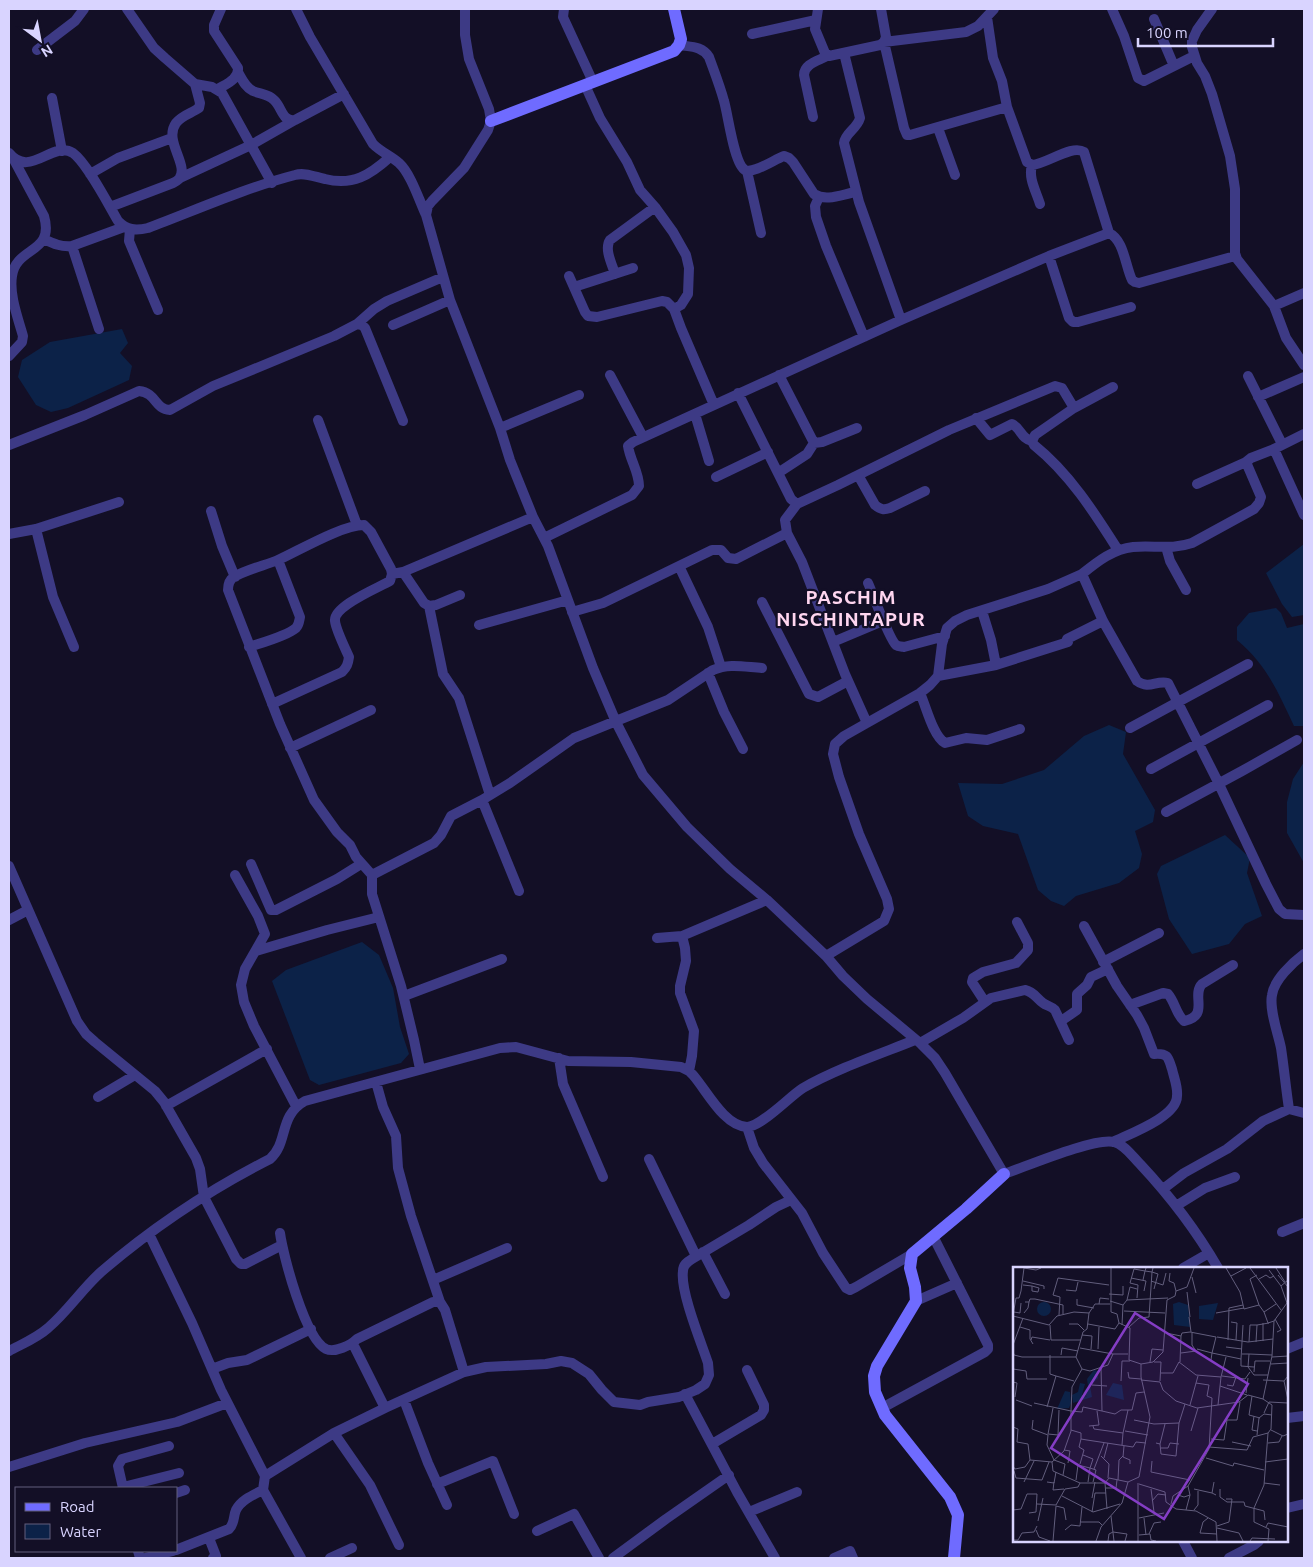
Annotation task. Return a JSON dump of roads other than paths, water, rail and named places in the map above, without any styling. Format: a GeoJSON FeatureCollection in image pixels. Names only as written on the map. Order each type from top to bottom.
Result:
{"type":"FeatureCollection","features":[{"type":"Feature","properties":{"kind":"main road"},"geometry":{"type":"LineString","coordinates":[[491,121],[674,52],[681,39],[674,9]]}},
{"type":"Feature","properties":{"kind":"main road"},"geometry":{"type":"LineString","coordinates":[[954,1558],[958,1515],[955,1506],[950,1497],[885,1415],[875,1392],[874,1376],[882,1357],[916,1301],[915,1287],[910,1268],[912,1254],[1004,1174]]}},
{"type":"Feature","properties":{"kind":"street"},"geometry":{"type":"LineString","coordinates":[[37,50],[75,21],[84,9]]}},
{"type":"Feature","properties":{"kind":"street"},"geometry":{"type":"LineString","coordinates":[[127,9],[154,48],[195,84],[218,90],[222,93],[272,182]]}},
{"type":"Feature","properties":{"kind":"street"},"geometry":{"type":"LineString","coordinates":[[221,9],[214,25],[216,37],[238,68],[238,72],[247,86],[252,90],[273,98],[278,103],[285,117],[290,121],[295,120]]}},
{"type":"Feature","properties":{"kind":"street"},"geometry":{"type":"LineString","coordinates":[[296,9],[310,37],[374,144],[381,152],[398,162],[404,170],[426,215],[450,300],[500,428],[510,460],[533,517],[544,538],[593,668],[616,722],[643,775],[651,786],[687,827],[730,869],[826,956],[867,999],[918,1041],[935,1058],[946,1073],[1004,1174],[1086,1145],[1113,1142],[1122,1146],[1163,1189],[1217,1267]]}},
{"type":"Feature","properties":{"kind":"street"},"geometry":{"type":"LineString","coordinates":[[426,215],[428,206],[432,201],[464,168],[488,130],[491,121],[489,109],[469,59],[464,35],[465,9]]}},
{"type":"Feature","properties":{"kind":"street"},"geometry":{"type":"LineString","coordinates":[[564,9],[563,17],[589,83],[600,118],[627,162],[640,190],[655,207],[686,255],[689,268],[688,294],[680,305],[674,309]]}},
{"type":"Feature","properties":{"kind":"street"},"geometry":{"type":"LineString","coordinates":[[818,9],[816,29],[827,56]]}},
{"type":"Feature","properties":{"kind":"street"},"geometry":{"type":"LineString","coordinates":[[881,9],[886,37],[884,42],[905,132],[910,135],[938,128],[1007,106]]}},
{"type":"Feature","properties":{"kind":"street"},"geometry":{"type":"LineString","coordinates":[[1112,9],[1140,81],[1144,82],[1194,56]]}},
{"type":"Feature","properties":{"kind":"street"},"geometry":{"type":"LineString","coordinates":[[1212,9],[1194,36],[1192,47],[1194,56],[1212,94],[1232,165],[1235,189],[1235,256],[1274,306],[1286,338],[1304,366]]}},
{"type":"Feature","properties":{"kind":"street"},"geometry":{"type":"LineString","coordinates":[[813,117],[804,75],[804,70],[807,66],[827,56],[880,45],[884,42],[962,33],[978,26],[990,13]]}},
{"type":"Feature","properties":{"kind":"street"},"geometry":{"type":"LineString","coordinates":[[990,13],[991,51],[1004,89],[1007,106],[1027,162],[1032,165],[1039,164],[1073,150],[1079,149],[1084,152],[1109,233],[1119,243],[1130,276],[1135,282],[1139,283],[1235,256]]}},
{"type":"Feature","properties":{"kind":"street"},"geometry":{"type":"LineString","coordinates":[[1154,19],[1174,66]]}},
{"type":"Feature","properties":{"kind":"street"},"geometry":{"type":"LineString","coordinates":[[752,34],[816,20]]}},
{"type":"Feature","properties":{"kind":"street"},"geometry":{"type":"LineString","coordinates":[[679,45],[700,48],[709,57],[724,99],[734,148],[740,163],[747,170],[761,233]]}},
{"type":"Feature","properties":{"kind":"street"},"geometry":{"type":"LineString","coordinates":[[844,53],[860,118],[856,128],[844,140],[856,192],[901,320]]}},
{"type":"Feature","properties":{"kind":"street"},"geometry":{"type":"LineString","coordinates":[[218,90],[236,76],[238,72]]}},
{"type":"Feature","properties":{"kind":"street"},"geometry":{"type":"LineString","coordinates":[[180,178],[182,171],[172,138],[173,130],[176,123],[183,117],[199,108],[200,103],[195,84]]}},
{"type":"Feature","properties":{"kind":"street"},"geometry":{"type":"LineString","coordinates":[[110,207],[173,183],[251,145],[344,94]]}},
{"type":"Feature","properties":{"kind":"street"},"geometry":{"type":"LineString","coordinates":[[52,98],[62,150]]}},
{"type":"Feature","properties":{"kind":"street"},"geometry":{"type":"LineString","coordinates":[[938,128],[955,174]]}},
{"type":"Feature","properties":{"kind":"street"},"geometry":{"type":"LineString","coordinates":[[90,174],[118,158],[172,138]]}},
{"type":"Feature","properties":{"kind":"street"},"geometry":{"type":"LineString","coordinates":[[12,157],[21,162],[29,162],[62,150],[71,152],[78,157],[110,207],[127,228],[131,247],[158,310]]}},
{"type":"Feature","properties":{"kind":"street"},"geometry":{"type":"LineString","coordinates":[[747,170],[753,170],[784,156],[793,162],[814,194],[819,197],[826,198],[856,192]]}},
{"type":"Feature","properties":{"kind":"street"},"geometry":{"type":"LineString","coordinates":[[9,356],[22,342],[23,336],[12,293],[10,274],[17,263],[44,239],[46,233],[44,216],[12,157]]}},
{"type":"Feature","properties":{"kind":"street"},"geometry":{"type":"LineString","coordinates":[[44,239],[63,247],[72,246],[127,228],[135,231],[148,228],[240,192],[298,174],[343,182],[359,178],[375,170],[390,157]]}},
{"type":"Feature","properties":{"kind":"street"},"geometry":{"type":"LineString","coordinates":[[1032,165],[1031,177],[1040,204]]}},
{"type":"Feature","properties":{"kind":"street"},"geometry":{"type":"LineString","coordinates":[[819,197],[815,206],[816,217],[864,337]]}},
{"type":"Feature","properties":{"kind":"street"},"geometry":{"type":"LineString","coordinates":[[615,274],[607,244],[655,207]]}},
{"type":"Feature","properties":{"kind":"street"},"geometry":{"type":"LineString","coordinates":[[544,538],[632,495],[639,486],[639,477],[628,446],[643,437],[901,320],[1049,256],[1109,233]]}},
{"type":"Feature","properties":{"kind":"street"},"geometry":{"type":"LineString","coordinates":[[72,246],[99,329]]}},
{"type":"Feature","properties":{"kind":"street"},"geometry":{"type":"LineString","coordinates":[[1049,256],[1069,318],[1073,322],[1131,307]]}},
{"type":"Feature","properties":{"kind":"street"},"geometry":{"type":"LineString","coordinates":[[574,287],[632,268]]}},
{"type":"Feature","properties":{"kind":"street"},"geometry":{"type":"LineString","coordinates":[[569,276],[588,316],[597,317],[662,301],[667,302],[674,309],[714,405]]}},
{"type":"Feature","properties":{"kind":"street"},"geometry":{"type":"LineString","coordinates":[[9,445],[139,391],[151,395],[165,410],[170,410],[213,386],[334,336],[357,324],[374,309],[387,301],[443,277]]}},
{"type":"Feature","properties":{"kind":"street"},"geometry":{"type":"LineString","coordinates":[[1274,306],[1304,293]]}},
{"type":"Feature","properties":{"kind":"street"},"geometry":{"type":"LineString","coordinates":[[393,325],[450,300]]}},
{"type":"Feature","properties":{"kind":"street"},"geometry":{"type":"LineString","coordinates":[[357,324],[365,328],[403,421]]}},
{"type":"Feature","properties":{"kind":"street"},"geometry":{"type":"LineString","coordinates":[[610,375],[643,437]]}},
{"type":"Feature","properties":{"kind":"street"},"geometry":{"type":"LineString","coordinates":[[779,375],[814,443]]}},
{"type":"Feature","properties":{"kind":"street"},"geometry":{"type":"LineString","coordinates":[[1248,376],[1304,515]]}},
{"type":"Feature","properties":{"kind":"street"},"geometry":{"type":"LineString","coordinates":[[1258,397],[1304,377]]}},
{"type":"Feature","properties":{"kind":"street"},"geometry":{"type":"LineString","coordinates":[[867,723],[788,533],[785,520],[797,504],[858,476],[948,430],[1055,386],[1062,388],[1074,408]]}},
{"type":"Feature","properties":{"kind":"street"},"geometry":{"type":"LineString","coordinates":[[1032,441],[1035,435],[1074,408],[1113,387]]}},
{"type":"Feature","properties":{"kind":"street"},"geometry":{"type":"LineString","coordinates":[[738,393],[791,500],[797,504]]}},
{"type":"Feature","properties":{"kind":"street"},"geometry":{"type":"LineString","coordinates":[[500,428],[579,395]]}},
{"type":"Feature","properties":{"kind":"street"},"geometry":{"type":"LineString","coordinates":[[695,414],[709,461]]}},
{"type":"Feature","properties":{"kind":"street"},"geometry":{"type":"LineString","coordinates":[[976,418],[990,435],[1012,424],[1017,427],[1024,438],[1032,441],[1063,473],[1087,504],[1118,550]]}},
{"type":"Feature","properties":{"kind":"street"},"geometry":{"type":"LineString","coordinates":[[318,420],[357,525]]}},
{"type":"Feature","properties":{"kind":"street"},"geometry":{"type":"LineString","coordinates":[[814,443],[822,442],[857,428]]}},
{"type":"Feature","properties":{"kind":"street"},"geometry":{"type":"LineString","coordinates":[[1197,484],[1304,434]]}},
{"type":"Feature","properties":{"kind":"street"},"geometry":{"type":"LineString","coordinates":[[778,473],[807,454],[814,443]]}},
{"type":"Feature","properties":{"kind":"street"},"geometry":{"type":"LineString","coordinates":[[716,477],[768,452]]}},
{"type":"Feature","properties":{"kind":"street"},"geometry":{"type":"LineString","coordinates":[[826,956],[884,921],[889,909],[887,899],[859,834],[839,777],[833,754],[835,744],[844,736],[930,686],[938,676],[942,644],[947,628],[955,621],[967,615],[1048,589],[1082,574],[1118,550],[1133,547],[1183,546],[1254,510],[1259,503],[1260,497],[1246,462]]}},
{"type":"Feature","properties":{"kind":"street"},"geometry":{"type":"LineString","coordinates":[[858,476],[876,505],[884,510],[925,491]]}},
{"type":"Feature","properties":{"kind":"street"},"geometry":{"type":"LineString","coordinates":[[9,534],[36,529],[119,502]]}},
{"type":"Feature","properties":{"kind":"street"},"geometry":{"type":"LineString","coordinates":[[211,511],[222,546],[235,577]]}},
{"type":"Feature","properties":{"kind":"street"},"geometry":{"type":"LineString","coordinates":[[392,574],[403,572],[533,517]]}},
{"type":"Feature","properties":{"kind":"street"},"geometry":{"type":"LineString","coordinates":[[272,704],[342,672],[346,668],[349,658],[335,621],[338,611],[346,604],[390,581],[392,574],[371,532],[364,525],[357,525],[336,533],[278,560],[235,577],[229,582],[228,590],[249,647],[272,704],[290,748],[314,800],[336,832],[350,845],[361,864],[372,875],[372,894],[404,996],[420,1069]]}},
{"type":"Feature","properties":{"kind":"street"},"geometry":{"type":"LineString","coordinates":[[36,529],[53,597],[74,647]]}},
{"type":"Feature","properties":{"kind":"street"},"geometry":{"type":"LineString","coordinates":[[572,612],[603,603],[712,550],[721,550],[728,558],[732,559],[788,533]]}},
{"type":"Feature","properties":{"kind":"street"},"geometry":{"type":"LineString","coordinates":[[1166,547],[1170,561],[1186,590]]}},
{"type":"Feature","properties":{"kind":"street"},"geometry":{"type":"LineString","coordinates":[[249,647],[287,633],[295,629],[299,624],[300,617],[278,560]]}},
{"type":"Feature","properties":{"kind":"street"},"geometry":{"type":"LineString","coordinates":[[679,566],[708,627],[721,667]]}},
{"type":"Feature","properties":{"kind":"street"},"geometry":{"type":"LineString","coordinates":[[403,572],[424,603],[429,606],[460,595]]}},
{"type":"Feature","properties":{"kind":"street"},"geometry":{"type":"LineString","coordinates":[[1082,574],[1103,620],[1137,681],[1148,686],[1162,682],[1168,683],[1279,909],[1285,914],[1304,915]]}},
{"type":"Feature","properties":{"kind":"street"},"geometry":{"type":"LineString","coordinates":[[868,583],[883,620],[898,646],[904,647],[945,636]]}},
{"type":"Feature","properties":{"kind":"street"},"geometry":{"type":"LineString","coordinates":[[479,625],[568,600]]}},
{"type":"Feature","properties":{"kind":"street"},"geometry":{"type":"LineString","coordinates":[[762,602],[809,694],[818,697],[848,681]]}},
{"type":"Feature","properties":{"kind":"street"},"geometry":{"type":"LineString","coordinates":[[429,606],[443,674],[459,698],[486,798],[519,891]]}},
{"type":"Feature","properties":{"kind":"street"},"geometry":{"type":"LineString","coordinates":[[982,611],[996,664]]}},
{"type":"Feature","properties":{"kind":"street"},"geometry":{"type":"LineString","coordinates":[[833,642],[883,620]]}},
{"type":"Feature","properties":{"kind":"street"},"geometry":{"type":"LineString","coordinates":[[938,676],[996,664],[1067,641],[1103,620]]}},
{"type":"Feature","properties":{"kind":"street"},"geometry":{"type":"LineString","coordinates":[[1130,728],[1248,664]]}},
{"type":"Feature","properties":{"kind":"street"},"geometry":{"type":"LineString","coordinates":[[372,875],[434,843],[441,835],[451,816],[510,783],[574,738],[668,700],[708,673],[721,667],[730,665],[762,668]]}},
{"type":"Feature","properties":{"kind":"street"},"geometry":{"type":"LineString","coordinates":[[708,673],[728,722],[743,749]]}},
{"type":"Feature","properties":{"kind":"street"},"geometry":{"type":"LineString","coordinates":[[920,693],[936,734],[944,743],[966,738],[987,740],[1020,729]]}},
{"type":"Feature","properties":{"kind":"street"},"geometry":{"type":"LineString","coordinates":[[1152,769],[1268,704]]}},
{"type":"Feature","properties":{"kind":"street"},"geometry":{"type":"LineString","coordinates":[[290,748],[371,710]]}},
{"type":"Feature","properties":{"kind":"street"},"geometry":{"type":"LineString","coordinates":[[1166,812],[1297,740]]}},
{"type":"Feature","properties":{"kind":"street"},"geometry":{"type":"LineString","coordinates":[[251,864],[271,910],[276,910],[337,879],[361,864]]}},
{"type":"Feature","properties":{"kind":"street"},"geometry":{"type":"LineString","coordinates":[[9,866],[77,1021],[86,1034],[155,1091],[166,1106],[196,1158],[200,1169],[204,1197],[236,1260],[241,1264],[245,1264],[282,1245]]}},
{"type":"Feature","properties":{"kind":"street"},"geometry":{"type":"LineString","coordinates":[[236,875],[264,928],[265,934],[245,969],[241,985],[244,1002],[254,1026],[296,1106]]}},
{"type":"Feature","properties":{"kind":"street"},"geometry":{"type":"LineString","coordinates":[[657,938],[682,936],[766,900]]}},
{"type":"Feature","properties":{"kind":"street"},"geometry":{"type":"LineString","coordinates":[[9,920],[28,910]]}},
{"type":"Feature","properties":{"kind":"street"},"geometry":{"type":"LineString","coordinates":[[256,951],[379,917]]}},
{"type":"Feature","properties":{"kind":"street"},"geometry":{"type":"LineString","coordinates":[[986,1002],[972,982],[973,978],[983,972],[1016,963],[1028,950],[1028,943],[1017,922]]}},
{"type":"Feature","properties":{"kind":"street"},"geometry":{"type":"LineString","coordinates":[[1084,926],[1144,1028],[1154,1054],[1162,1054],[1169,1060],[1178,1097],[1173,1107],[1159,1118],[1113,1142]]}},
{"type":"Feature","properties":{"kind":"street"},"geometry":{"type":"LineString","coordinates":[[1061,1021],[1077,1010],[1077,994],[1087,985],[1090,977],[1159,933]]}},
{"type":"Feature","properties":{"kind":"street"},"geometry":{"type":"LineString","coordinates":[[682,936],[686,961],[680,994],[694,1031],[689,1070]]}},
{"type":"Feature","properties":{"kind":"street"},"geometry":{"type":"LineString","coordinates":[[1289,1109],[1283,1059],[1272,996],[1273,990],[1291,964],[1304,954]]}},
{"type":"Feature","properties":{"kind":"street"},"geometry":{"type":"LineString","coordinates":[[404,996],[502,959]]}},
{"type":"Feature","properties":{"kind":"street"},"geometry":{"type":"LineString","coordinates":[[1130,1005],[1163,993],[1168,994],[1172,998],[1181,1018],[1184,1021],[1188,1020],[1198,1012],[1200,1007],[1198,988],[1233,965]]}},
{"type":"Feature","properties":{"kind":"street"},"geometry":{"type":"LineString","coordinates":[[9,1351],[48,1328],[87,1285],[149,1234],[204,1197],[275,1155],[286,1123],[296,1106],[305,1101],[500,1048],[516,1047],[568,1061],[631,1062],[681,1067],[689,1070],[733,1123],[747,1127],[766,1117],[803,1088],[835,1073],[918,1041],[963,1018],[998,996],[1025,990],[1030,992],[1043,1004],[1055,1010],[1069,1040]]}},
{"type":"Feature","properties":{"kind":"street"},"geometry":{"type":"LineString","coordinates":[[166,1106],[267,1048]]}},
{"type":"Feature","properties":{"kind":"street"},"geometry":{"type":"LineString","coordinates":[[559,1058],[563,1084],[603,1177]]}},
{"type":"Feature","properties":{"kind":"street"},"geometry":{"type":"LineString","coordinates":[[98,1097],[135,1074]]}},
{"type":"Feature","properties":{"kind":"street"},"geometry":{"type":"LineString","coordinates":[[376,1082],[383,1107],[396,1136],[398,1168],[411,1216],[432,1280],[445,1310],[464,1372]]}},
{"type":"Feature","properties":{"kind":"street"},"geometry":{"type":"LineString","coordinates":[[1163,1189],[1184,1173],[1227,1149],[1263,1121],[1289,1109],[1304,1113]]}},
{"type":"Feature","properties":{"kind":"street"},"geometry":{"type":"LineString","coordinates":[[747,1127],[754,1148],[763,1163],[802,1213],[846,1288],[850,1290],[856,1287],[912,1254]]}},
{"type":"Feature","properties":{"kind":"street"},"geometry":{"type":"LineString","coordinates":[[649,1160],[699,1254],[725,1294]]}},
{"type":"Feature","properties":{"kind":"street"},"geometry":{"type":"LineString","coordinates":[[1176,1206],[1205,1188],[1234,1177]]}},
{"type":"Feature","properties":{"kind":"street"},"geometry":{"type":"LineString","coordinates":[[265,1476],[334,1433],[464,1372],[486,1367],[546,1364],[561,1361],[572,1363],[589,1374],[614,1402],[640,1405],[686,1394],[704,1384],[708,1375],[708,1363],[685,1294],[682,1270],[685,1263],[776,1207],[791,1200]]}},
{"type":"Feature","properties":{"kind":"street"},"geometry":{"type":"LineString","coordinates":[[1282,1232],[1304,1223]]}},
{"type":"Feature","properties":{"kind":"street"},"geometry":{"type":"LineString","coordinates":[[280,1233],[290,1279],[310,1329],[326,1349],[333,1350],[352,1344],[357,1339],[433,1302],[440,1302]]}},
{"type":"Feature","properties":{"kind":"street"},"geometry":{"type":"LineString","coordinates":[[149,1234],[227,1403],[265,1476],[262,1490],[300,1558]]}},
{"type":"Feature","properties":{"kind":"street"},"geometry":{"type":"LineString","coordinates":[[882,1408],[988,1349],[988,1345],[933,1236]]}},
{"type":"Feature","properties":{"kind":"street"},"geometry":{"type":"LineString","coordinates":[[432,1280],[508,1248]]}},
{"type":"Feature","properties":{"kind":"street"},"geometry":{"type":"LineString","coordinates":[[1186,1267],[1209,1253]]}},
{"type":"Feature","properties":{"kind":"street"},"geometry":{"type":"LineString","coordinates":[[916,1301],[957,1283]]}},
{"type":"Feature","properties":{"kind":"street"},"geometry":{"type":"LineString","coordinates":[[212,1369],[228,1363],[247,1360],[310,1329]]}},
{"type":"Feature","properties":{"kind":"street"},"geometry":{"type":"LineString","coordinates":[[1288,1349],[1304,1342]]}},
{"type":"Feature","properties":{"kind":"street"},"geometry":{"type":"LineString","coordinates":[[352,1344],[385,1408]]}},
{"type":"Feature","properties":{"kind":"street"},"geometry":{"type":"LineString","coordinates":[[712,1444],[761,1415],[764,1410],[764,1405],[747,1370]]}},
{"type":"Feature","properties":{"kind":"street"},"geometry":{"type":"LineString","coordinates":[[686,1394],[728,1475],[776,1558]]}},
{"type":"Feature","properties":{"kind":"street"},"geometry":{"type":"LineString","coordinates":[[404,1400],[428,1463],[447,1505]]}},
{"type":"Feature","properties":{"kind":"street"},"geometry":{"type":"LineString","coordinates":[[9,1468],[85,1443],[178,1422],[227,1403]]}},
{"type":"Feature","properties":{"kind":"street"},"geometry":{"type":"LineString","coordinates":[[334,1433],[370,1484],[399,1545]]}},
{"type":"Feature","properties":{"kind":"street"},"geometry":{"type":"LineString","coordinates":[[123,1487],[118,1466],[122,1459],[168,1446]]}},
{"type":"Feature","properties":{"kind":"street"},"geometry":{"type":"LineString","coordinates":[[437,1484],[493,1461],[514,1514]]}},
{"type":"Feature","properties":{"kind":"street"},"geometry":{"type":"LineString","coordinates":[[127,1487],[179,1473]]}},
{"type":"Feature","properties":{"kind":"street"},"geometry":{"type":"LineString","coordinates":[[613,1558],[728,1475]]}},
{"type":"Feature","properties":{"kind":"street"},"geometry":{"type":"LineString","coordinates":[[178,1549],[229,1529],[234,1522],[238,1507],[262,1490]]}},
{"type":"Feature","properties":{"kind":"street"},"geometry":{"type":"LineString","coordinates":[[749,1512],[797,1492]]}},
{"type":"Feature","properties":{"kind":"street"},"geometry":{"type":"LineString","coordinates":[[1288,1508],[1304,1504]]}},
{"type":"Feature","properties":{"kind":"street"},"geometry":{"type":"LineString","coordinates":[[536,1531],[574,1514],[599,1558]]}},
{"type":"Feature","properties":{"kind":"street"},"geometry":{"type":"LineString","coordinates":[[209,1538],[216,1556],[213,1558]]}},
{"type":"Feature","properties":{"kind":"street"},"geometry":{"type":"LineString","coordinates":[[1184,1542],[1192,1558]]}},
{"type":"Feature","properties":{"kind":"street"},"geometry":{"type":"LineString","coordinates":[[1229,1558],[1258,1542]]}},
{"type":"Feature","properties":{"kind":"street"},"geometry":{"type":"LineString","coordinates":[[330,1558],[352,1548]]}},
{"type":"Feature","properties":{"kind":"street"},"geometry":{"type":"LineString","coordinates":[[834,1558],[850,1551],[853,1558]]}},
{"type":"Feature","properties":{"kind":"street"},"geometry":{"type":"LineString","coordinates":[[145,1558],[168,1552]]}},
{"type":"Feature","properties":{"kind":"water"},"geometry":{"type":"Polygon","coordinates":[[[122,329],[128,343],[120,353],[132,366],[129,380],[68,408],[51,412],[36,405],[18,377],[22,360],[50,342],[122,329]]]}},
{"type":"Feature","properties":{"kind":"water"},"geometry":{"type":"Polygon","coordinates":[[[1304,544],[1304,615],[1292,617],[1282,604],[1266,573],[1304,544]]]}},
{"type":"Feature","properties":{"kind":"water"},"geometry":{"type":"Polygon","coordinates":[[[1276,608],[1281,613],[1287,628],[1304,624],[1304,726],[1294,726],[1277,690],[1264,669],[1237,640],[1237,627],[1249,613],[1276,608]]]}},
{"type":"Feature","properties":{"kind":"water"},"geometry":{"type":"Polygon","coordinates":[[[1109,725],[1126,732],[1123,754],[1155,810],[1153,822],[1135,831],[1142,854],[1139,868],[1119,883],[1076,896],[1064,906],[1051,901],[1038,890],[1018,834],[983,826],[968,816],[958,783],[1002,784],[1044,770],[1084,736],[1109,725]]]}},
{"type":"Feature","properties":{"kind":"water"},"geometry":{"type":"Polygon","coordinates":[[[1304,762],[1304,863],[1287,833],[1287,802],[1293,779],[1304,762]]]}},
{"type":"Feature","properties":{"kind":"water"},"geometry":{"type":"Polygon","coordinates":[[[1225,835],[1250,858],[1247,873],[1262,916],[1245,924],[1229,944],[1192,954],[1169,919],[1157,874],[1161,866],[1225,835]]]}},
{"type":"Feature","properties":{"kind":"water"},"geometry":{"type":"Polygon","coordinates":[[[362,942],[379,955],[393,988],[400,1027],[409,1054],[401,1063],[319,1085],[310,1080],[272,981],[286,970],[362,942]]]}},
{"type":"Feature","properties":{"kind":"district","name":"PASCHIM NISCHINTAPUR"},"geometry":{"type":"Point","coordinates":[851,608]}}]}
